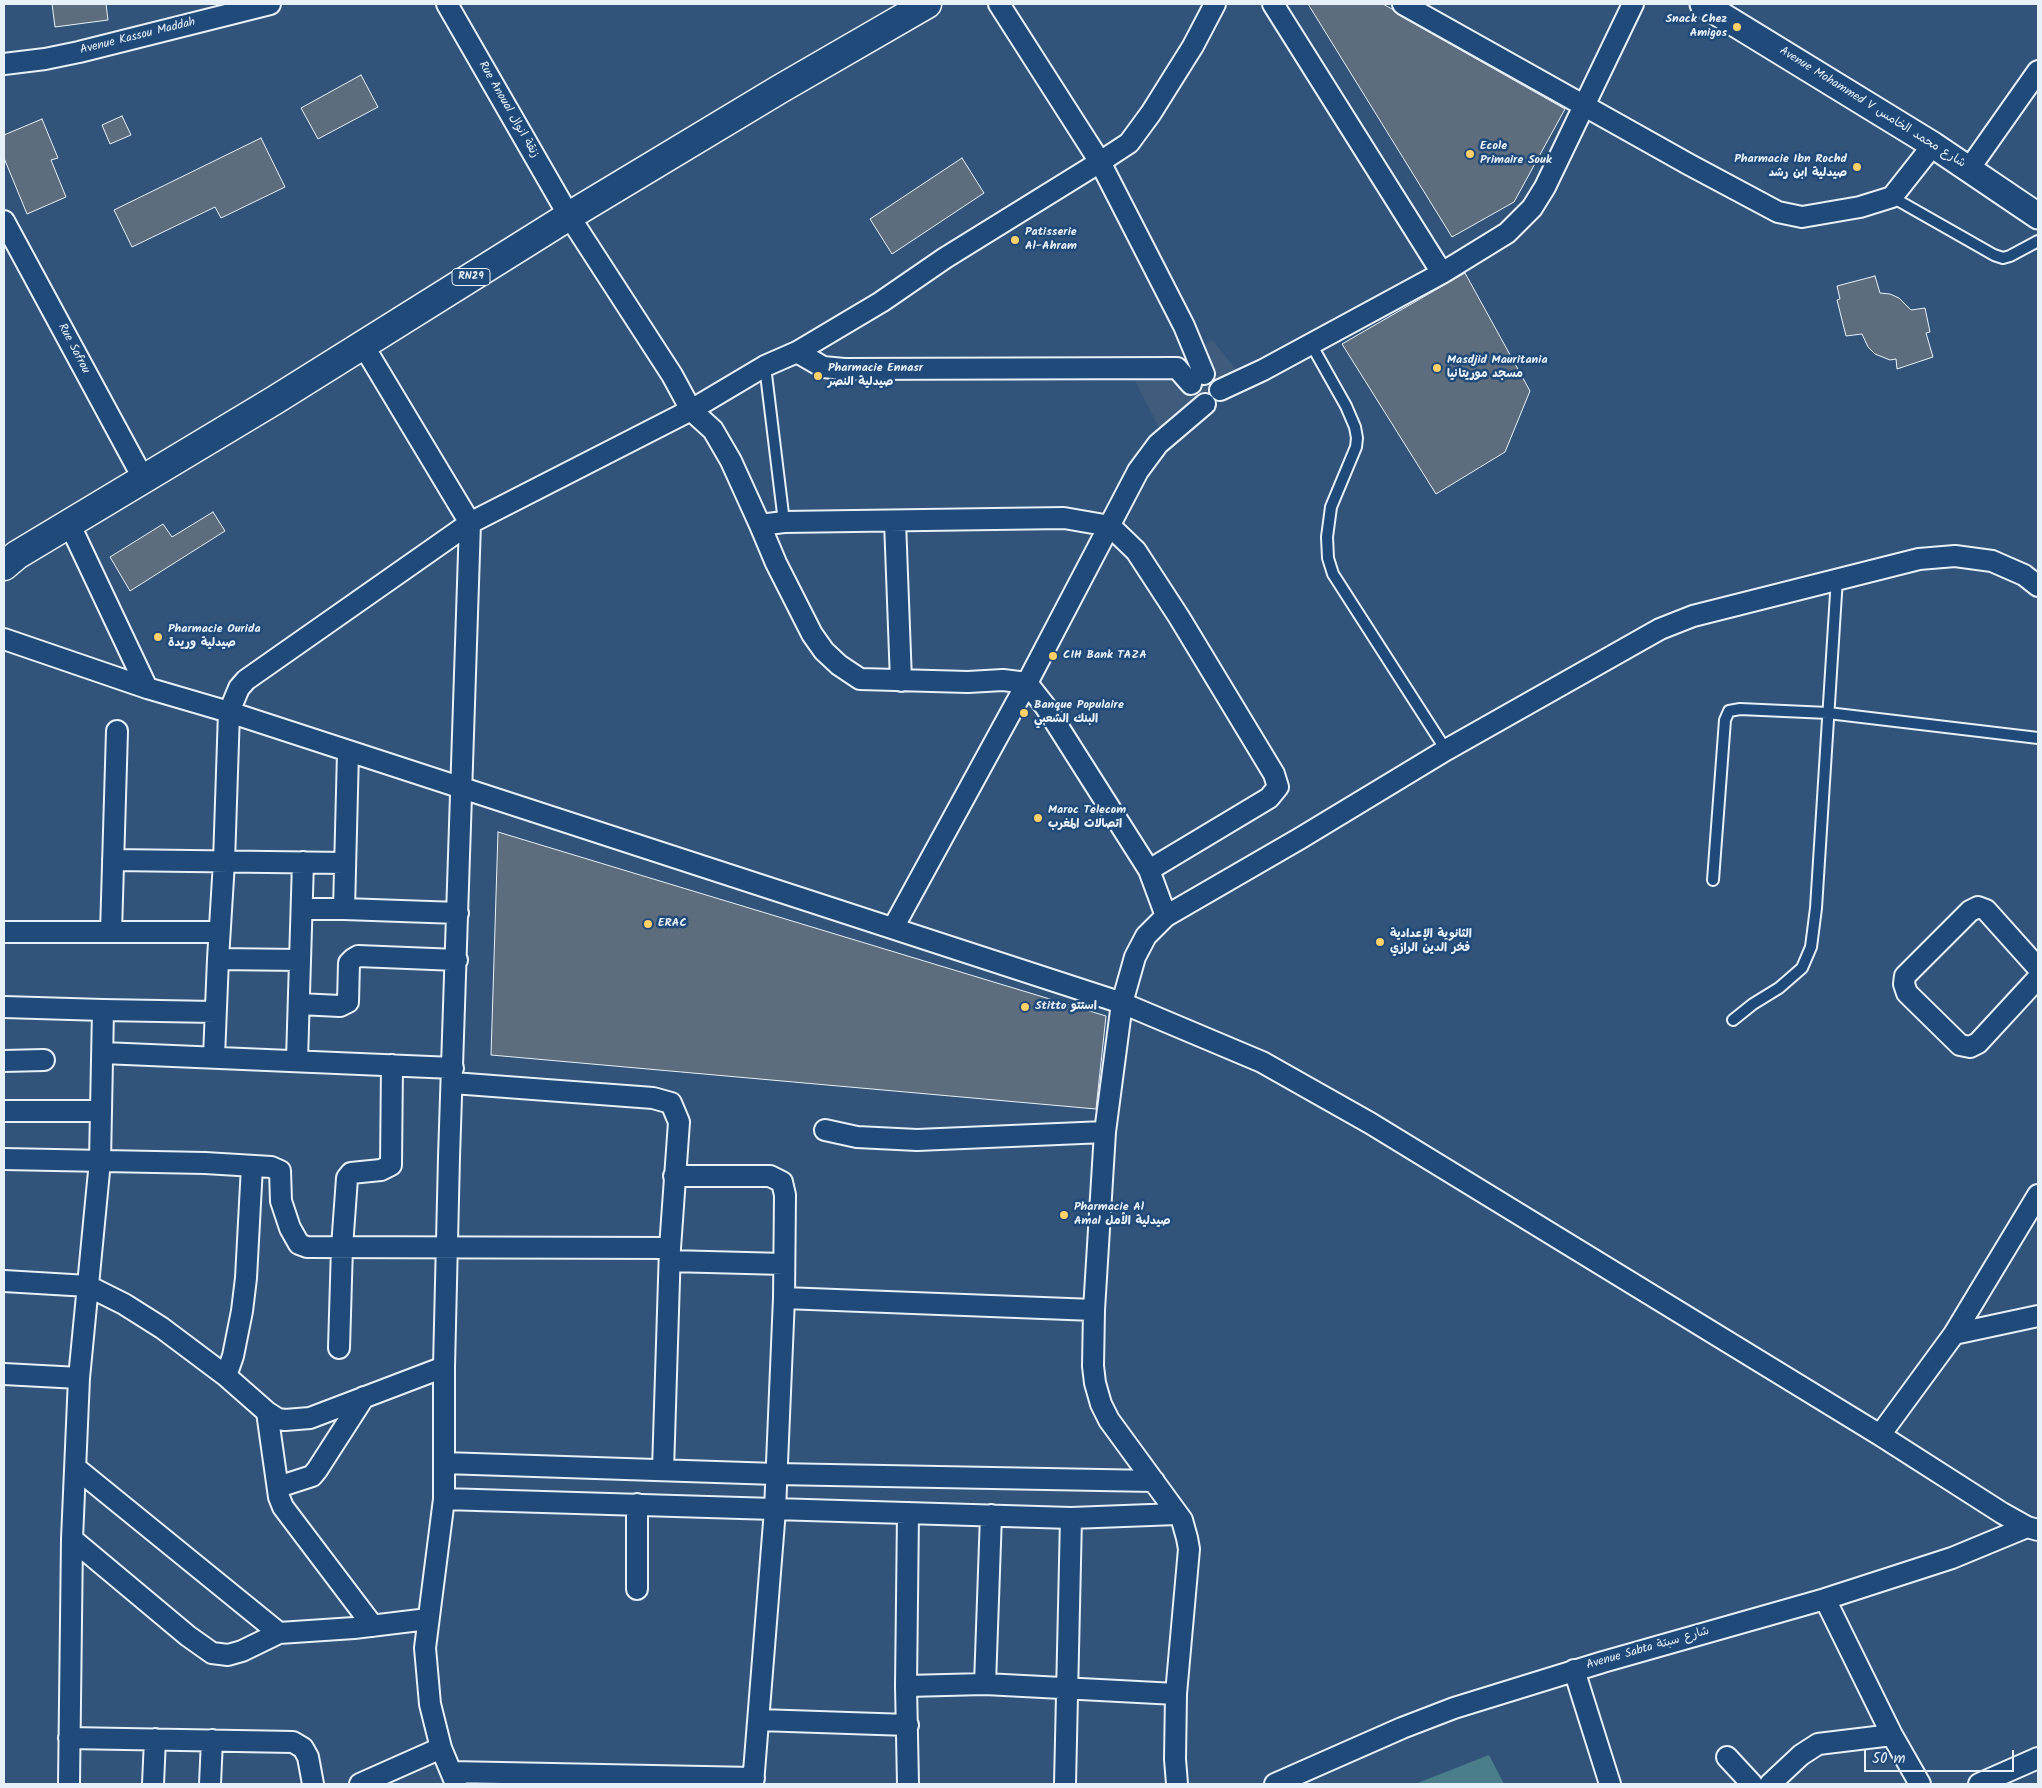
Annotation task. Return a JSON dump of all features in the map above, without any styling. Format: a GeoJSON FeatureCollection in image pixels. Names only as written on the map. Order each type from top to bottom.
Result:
{"type":"FeatureCollection","features":[{"type":"Feature","properties":{"kind":"main road","name":"RN29"},"geometry":{"type":"LineString","coordinates":[[8,559],[275,400],[569,216],[780,89],[927,4]]}},
{"type":"Feature","properties":{"kind":"street","name":"Avenue Kassou Maddah"},"geometry":{"type":"LineString","coordinates":[[4,64],[45,59],[270,4]]}},
{"type":"Feature","properties":{"kind":"street","name":"Rue Anoual زنقة انوال"},"geometry":{"type":"LineString","coordinates":[[447,4],[569,216],[672,375],[691,410],[713,430],[731,461],[792,596],[824,652],[860,679],[968,682],[1003,680],[1026,684]]}},
{"type":"Feature","properties":{"kind":"street"},"geometry":{"type":"LineString","coordinates":[[999,4],[1100,162],[1184,326],[1198,379]]}},
{"type":"Feature","properties":{"kind":"street"},"geometry":{"type":"LineString","coordinates":[[214,1056],[224,862],[229,712],[239,688],[254,672],[470,523],[691,410],[765,366],[797,352],[881,302],[945,258],[1129,142],[1150,113],[1192,46],[1215,4]]}},
{"type":"Feature","properties":{"kind":"street"},"geometry":{"type":"LineString","coordinates":[[1273,4],[1442,272]]}},
{"type":"Feature","properties":{"kind":"street"},"geometry":{"type":"LineString","coordinates":[[1403,4],[1584,107],[1778,212],[1802,217],[1860,207],[1892,197],[1934,145]]}},
{"type":"Feature","properties":{"kind":"street"},"geometry":{"type":"LineString","coordinates":[[893,928],[1026,684],[1138,472],[1158,444],[1205,404],[1214,402],[1220,390],[1311,344],[1442,272],[1507,233],[1532,208],[1545,186],[1633,4]]}},
{"type":"Feature","properties":{"kind":"street","name":"Avenue Mohammed V شارع محمد الخامس"},"geometry":{"type":"LineString","coordinates":[[1703,4],[1934,145],[2038,216]]}},
{"type":"Feature","properties":{"kind":"street"},"geometry":{"type":"LineString","coordinates":[[1969,169],[2038,71]]}},
{"type":"Feature","properties":{"kind":"street","name":"Rue Safrou"},"geometry":{"type":"LineString","coordinates":[[4,221],[143,478]]}},
{"type":"Feature","properties":{"kind":"street"},"geometry":{"type":"LineString","coordinates":[[363,345],[470,523],[444,1367],[444,1499],[436,1576],[425,1648],[430,1704],[441,1748],[453,1778],[754,1781],[776,1474],[784,1298],[785,1195],[782,1182],[770,1176],[674,1176]]}},
{"type":"Feature","properties":{"kind":"street"},"geometry":{"type":"LineString","coordinates":[[797,352],[823,367],[844,370],[1177,368],[1198,379]]}},
{"type":"Feature","properties":{"kind":"street"},"geometry":{"type":"LineString","coordinates":[[1205,404],[1194,399],[1190,392],[1198,379],[1209,374],[1218,380],[1220,390]]}},
{"type":"Feature","properties":{"kind":"street"},"geometry":{"type":"LineString","coordinates":[[760,525],[784,522],[1064,518],[1110,526],[1136,552],[1179,617],[1274,774],[1278,787],[1269,798],[1149,870]]}},
{"type":"Feature","properties":{"kind":"street"},"geometry":{"type":"LineString","coordinates":[[895,521],[901,681]]}},
{"type":"Feature","properties":{"kind":"street"},"geometry":{"type":"LineString","coordinates":[[69,523],[147,688]]}},
{"type":"Feature","properties":{"kind":"street"},"geometry":{"type":"LineString","coordinates":[[1177,1784],[1175,1760],[1176,1694],[1189,1549],[1186,1530],[1177,1514],[1109,1420],[1101,1404],[1095,1383],[1093,1366],[1094,1310],[1106,1132],[1122,1002],[1135,957],[1146,936],[1166,916],[1446,750],[1660,629],[1693,616],[1836,578],[1919,559],[1955,556],[1992,562],[2024,575],[2038,586]]}},
{"type":"Feature","properties":{"kind":"street"},"geometry":{"type":"LineString","coordinates":[[4,639],[147,688],[229,712],[462,790],[1122,1002],[1270,1066],[1379,1128],[1880,1435],[2002,1513],[2033,1529]]}},
{"type":"Feature","properties":{"kind":"street"},"geometry":{"type":"LineString","coordinates":[[1026,684],[1046,706],[1149,870],[1166,916]]}},
{"type":"Feature","properties":{"kind":"street"},"geometry":{"type":"LineString","coordinates":[[111,932],[117,731]]}},
{"type":"Feature","properties":{"kind":"street"},"geometry":{"type":"LineString","coordinates":[[344,909],[348,752]]}},
{"type":"Feature","properties":{"kind":"street"},"geometry":{"type":"LineString","coordinates":[[113,860],[345,863]]}},
{"type":"Feature","properties":{"kind":"street"},"geometry":{"type":"LineString","coordinates":[[297,1060],[303,862]]}},
{"type":"Feature","properties":{"kind":"street"},"geometry":{"type":"LineString","coordinates":[[2038,968],[1986,910],[1978,907],[1970,910],[1905,976],[1904,984],[1907,992],[1960,1045],[1970,1047],[1978,1043],[2038,978]]}},
{"type":"Feature","properties":{"kind":"street"},"geometry":{"type":"LineString","coordinates":[[302,909],[458,913]]}},
{"type":"Feature","properties":{"kind":"street"},"geometry":{"type":"LineString","coordinates":[[4,932],[219,932]]}},
{"type":"Feature","properties":{"kind":"street"},"geometry":{"type":"LineString","coordinates":[[299,1004],[340,1006],[348,1002],[350,963],[352,959],[358,956],[456,960]]}},
{"type":"Feature","properties":{"kind":"street"},"geometry":{"type":"LineString","coordinates":[[218,959],[300,960]]}},
{"type":"Feature","properties":{"kind":"street"},"geometry":{"type":"LineString","coordinates":[[4,1007],[215,1012]]}},
{"type":"Feature","properties":{"kind":"street"},"geometry":{"type":"LineString","coordinates":[[69,1784],[72,1539],[79,1378],[100,1161],[103,1010]]}},
{"type":"Feature","properties":{"kind":"street"},"geometry":{"type":"LineString","coordinates":[[103,1053],[214,1056],[392,1065],[453,1075],[653,1098],[671,1103],[679,1122],[670,1254],[663,1470]]}},
{"type":"Feature","properties":{"kind":"street"},"geometry":{"type":"LineString","coordinates":[[4,1061],[44,1060]]}},
{"type":"Feature","properties":{"kind":"street"},"geometry":{"type":"LineString","coordinates":[[339,1348],[342,1247],[347,1181],[349,1174],[381,1170],[391,1165],[392,1065]]}},
{"type":"Feature","properties":{"kind":"street"},"geometry":{"type":"LineString","coordinates":[[4,1111],[101,1111]]}},
{"type":"Feature","properties":{"kind":"street"},"geometry":{"type":"LineString","coordinates":[[825,1130],[857,1137],[917,1140],[1106,1132]]}},
{"type":"Feature","properties":{"kind":"street"},"geometry":{"type":"LineString","coordinates":[[4,1159],[205,1163],[271,1167],[280,1171],[283,1209],[290,1228],[299,1244],[307,1247],[448,1247],[670,1254],[784,1264]]}},
{"type":"Feature","properties":{"kind":"street"},"geometry":{"type":"LineString","coordinates":[[226,1376],[238,1336],[242,1311],[246,1278],[252,1166]]}},
{"type":"Feature","properties":{"kind":"street"},"geometry":{"type":"LineString","coordinates":[[1880,1435],[1954,1334],[2038,1195]]}},
{"type":"Feature","properties":{"kind":"street"},"geometry":{"type":"LineString","coordinates":[[4,1281],[88,1286],[124,1304],[162,1328],[226,1376],[267,1412],[278,1419],[310,1418],[444,1367]]}},
{"type":"Feature","properties":{"kind":"street"},"geometry":{"type":"LineString","coordinates":[[784,1298],[1094,1310]]}},
{"type":"Feature","properties":{"kind":"street"},"geometry":{"type":"LineString","coordinates":[[1954,1334],[2038,1316]]}},
{"type":"Feature","properties":{"kind":"street"},"geometry":{"type":"LineString","coordinates":[[4,1374],[79,1378]]}},
{"type":"Feature","properties":{"kind":"street"},"geometry":{"type":"LineString","coordinates":[[278,1487],[312,1476],[364,1397]]}},
{"type":"Feature","properties":{"kind":"street"},"geometry":{"type":"LineString","coordinates":[[267,1412],[278,1487],[283,1507],[373,1626]]}},
{"type":"Feature","properties":{"kind":"street"},"geometry":{"type":"LineString","coordinates":[[444,1463],[776,1474],[1154,1482]]}},
{"type":"Feature","properties":{"kind":"street"},"geometry":{"type":"LineString","coordinates":[[76,1468],[279,1633]]}},
{"type":"Feature","properties":{"kind":"street"},"geometry":{"type":"LineString","coordinates":[[444,1499],[1071,1518],[1177,1514]]}},
{"type":"Feature","properties":{"kind":"street"},"geometry":{"type":"LineString","coordinates":[[637,1504],[637,1589]]}},
{"type":"Feature","properties":{"kind":"street"},"geometry":{"type":"LineString","coordinates":[[908,1513],[906,1686],[908,1784]]}},
{"type":"Feature","properties":{"kind":"street"},"geometry":{"type":"LineString","coordinates":[[986,1684],[991,1515]]}},
{"type":"Feature","properties":{"kind":"street"},"geometry":{"type":"LineString","coordinates":[[1065,1784],[1071,1518]]}},
{"type":"Feature","properties":{"kind":"street","name":"Avenue Sabta شارع سبتة"},"geometry":{"type":"LineString","coordinates":[[1275,1784],[1445,1712],[1574,1670],[1825,1599],[1952,1558],[2033,1529]]}},
{"type":"Feature","properties":{"kind":"street"},"geometry":{"type":"LineString","coordinates":[[72,1539],[188,1636],[212,1653],[228,1655],[242,1651],[279,1633],[373,1626],[428,1619]]}},
{"type":"Feature","properties":{"kind":"street"},"geometry":{"type":"LineString","coordinates":[[1825,1599],[1892,1735],[1920,1784]]}},
{"type":"Feature","properties":{"kind":"street"},"geometry":{"type":"LineString","coordinates":[[1574,1670],[1610,1784]]}},
{"type":"Feature","properties":{"kind":"street"},"geometry":{"type":"LineString","coordinates":[[906,1686],[986,1684],[1176,1694]]}},
{"type":"Feature","properties":{"kind":"street"},"geometry":{"type":"LineString","coordinates":[[759,1720],[908,1725]]}},
{"type":"Feature","properties":{"kind":"street"},"geometry":{"type":"LineString","coordinates":[[1770,1784],[1801,1755],[1818,1744],[1892,1735]]}},
{"type":"Feature","properties":{"kind":"street"},"geometry":{"type":"LineString","coordinates":[[70,1738],[282,1741],[298,1744],[308,1757],[313,1784]]}},
{"type":"Feature","properties":{"kind":"street"},"geometry":{"type":"LineString","coordinates":[[153,1784],[155,1739]]}},
{"type":"Feature","properties":{"kind":"street"},"geometry":{"type":"LineString","coordinates":[[210,1784],[212,1740]]}},
{"type":"Feature","properties":{"kind":"street"},"geometry":{"type":"LineString","coordinates":[[360,1784],[441,1748]]}},
{"type":"Feature","properties":{"kind":"street"},"geometry":{"type":"LineString","coordinates":[[1727,1757],[1752,1784]]}},
{"type":"Feature","properties":{"kind":"street"},"geometry":{"type":"LineString","coordinates":[[1979,1784],[2038,1758]]}},
{"type":"Feature","properties":{"kind":"lane"},"geometry":{"type":"LineString","coordinates":[[1892,197],[1994,255],[2003,258],[2038,241]]}},
{"type":"Feature","properties":{"kind":"lane"},"geometry":{"type":"LineString","coordinates":[[1311,344],[1346,406],[1355,427],[1357,438],[1356,447],[1331,507],[1326,537],[1328,558],[1333,574],[1446,750]]}},
{"type":"Feature","properties":{"kind":"lane"},"geometry":{"type":"LineString","coordinates":[[765,366],[784,522]]}},
{"type":"Feature","properties":{"kind":"lane"},"geometry":{"type":"LineString","coordinates":[[1734,1020],[1753,1004],[1779,988],[1802,968],[1811,948],[1816,908],[1836,578]]}},
{"type":"Feature","properties":{"kind":"lane"},"geometry":{"type":"LineString","coordinates":[[1713,880],[1725,720],[1729,711],[1740,709],[1828,714],[2038,738]]}},
{"type":"Feature","properties":{"kind":"shaded area"},"geometry":{"type":"Polygon","coordinates":[[[1212,340],[1244,379],[1165,439],[1130,371],[1167,371],[1212,340]]]}},
{"type":"Feature","properties":{"kind":"green space"},"geometry":{"type":"Polygon","coordinates":[[[1489,1755],[1504,1784],[1415,1784],[1489,1755]]]}},
{"type":"Feature","properties":{"kind":"building"},"geometry":{"type":"Polygon","coordinates":[[[52,4],[106,4],[108,20],[55,27],[52,4]]]}},
{"type":"Feature","properties":{"kind":"building","name":"Ecole Primaire Souk"},"geometry":{"type":"Polygon","coordinates":[[[1308,4],[1383,4],[1397,14],[1565,109],[1514,202],[1452,237],[1308,4]]]}},
{"type":"Feature","properties":{"kind":"building"},"geometry":{"type":"Polygon","coordinates":[[[361,75],[378,107],[318,139],[301,108],[361,75]]]}},
{"type":"Feature","properties":{"kind":"building"},"geometry":{"type":"Polygon","coordinates":[[[122,116],[131,135],[110,144],[102,125],[122,116]]]}},
{"type":"Feature","properties":{"kind":"building"},"geometry":{"type":"Polygon","coordinates":[[[42,119],[58,158],[51,160],[66,197],[27,214],[4,158],[4,135],[42,119]]]}},
{"type":"Feature","properties":{"kind":"building"},"geometry":{"type":"Polygon","coordinates":[[[261,138],[285,187],[221,218],[215,207],[132,247],[114,210],[261,138]]]}},
{"type":"Feature","properties":{"kind":"building"},"geometry":{"type":"Polygon","coordinates":[[[962,158],[984,193],[892,254],[870,219],[962,158]]]}},
{"type":"Feature","properties":{"kind":"building","name":"Masdjid Mauritania مسجد موريتانيا"},"geometry":{"type":"Polygon","coordinates":[[[1465,273],[1530,391],[1505,452],[1436,494],[1342,344],[1465,273]]]}},
{"type":"Feature","properties":{"kind":"building"},"geometry":{"type":"Polygon","coordinates":[[[1875,276],[1880,293],[1890,294],[1899,298],[1911,310],[1925,308],[1930,332],[1926,333],[1933,357],[1897,369],[1896,359],[1890,360],[1875,354],[1868,347],[1862,334],[1846,336],[1837,300],[1840,299],[1837,286],[1875,276]]]}},
{"type":"Feature","properties":{"kind":"building"},"geometry":{"type":"Polygon","coordinates":[[[213,512],[225,531],[130,591],[110,557],[163,524],[172,537],[213,512]]]}},
{"type":"Feature","properties":{"kind":"building","name":"ERAC"},"geometry":{"type":"Polygon","coordinates":[[[498,832],[1106,1016],[1096,1109],[491,1055],[498,832]]]}},
{"type":"Feature","properties":{"kind":"place","name":"Snack Chez Amigos"},"geometry":{"type":"Point","coordinates":[1737,27]}},
{"type":"Feature","properties":{"kind":"place","name":"Ecole Primaire Souk"},"geometry":{"type":"Point","coordinates":[1470,154]}},
{"type":"Feature","properties":{"kind":"place","name":"Pharmacie Ibn Rochd صيدلية ابن رشد"},"geometry":{"type":"Point","coordinates":[1857,167]}},
{"type":"Feature","properties":{"kind":"place","name":"Patisserie Al-Ahram"},"geometry":{"type":"Point","coordinates":[1015,240]}},
{"type":"Feature","properties":{"kind":"place","name":"Masdjid Mauritania مسجد موريتانيا"},"geometry":{"type":"Point","coordinates":[1437,368]}},
{"type":"Feature","properties":{"kind":"place","name":"Pharmacie Ennasr صيدلية النصر"},"geometry":{"type":"Point","coordinates":[818,376]}},
{"type":"Feature","properties":{"kind":"place","name":"Pharmacie Ourida صيدلية وريدة"},"geometry":{"type":"Point","coordinates":[158,637]}},
{"type":"Feature","properties":{"kind":"place","name":"CIH Bank TAZA"},"geometry":{"type":"Point","coordinates":[1053,656]}},
{"type":"Feature","properties":{"kind":"place","name":"Banque Populaire البنك الشعبي"},"geometry":{"type":"Point","coordinates":[1024,713]}},
{"type":"Feature","properties":{"kind":"place","name":"Maroc Telecom اتصالات المغرب"},"geometry":{"type":"Point","coordinates":[1038,818]}},
{"type":"Feature","properties":{"kind":"place","name":"ERAC"},"geometry":{"type":"Point","coordinates":[648,924]}},
{"type":"Feature","properties":{"kind":"place","name":"الثانوية الإعدادية فخر الدين الرازي"},"geometry":{"type":"Point","coordinates":[1380,942]}},
{"type":"Feature","properties":{"kind":"place","name":"Stitto استتو"},"geometry":{"type":"Point","coordinates":[1025,1007]}},
{"type":"Feature","properties":{"kind":"place","name":"Pharmacie Al Amal صيدلية الأمل"},"geometry":{"type":"Point","coordinates":[1064,1215]}}]}
